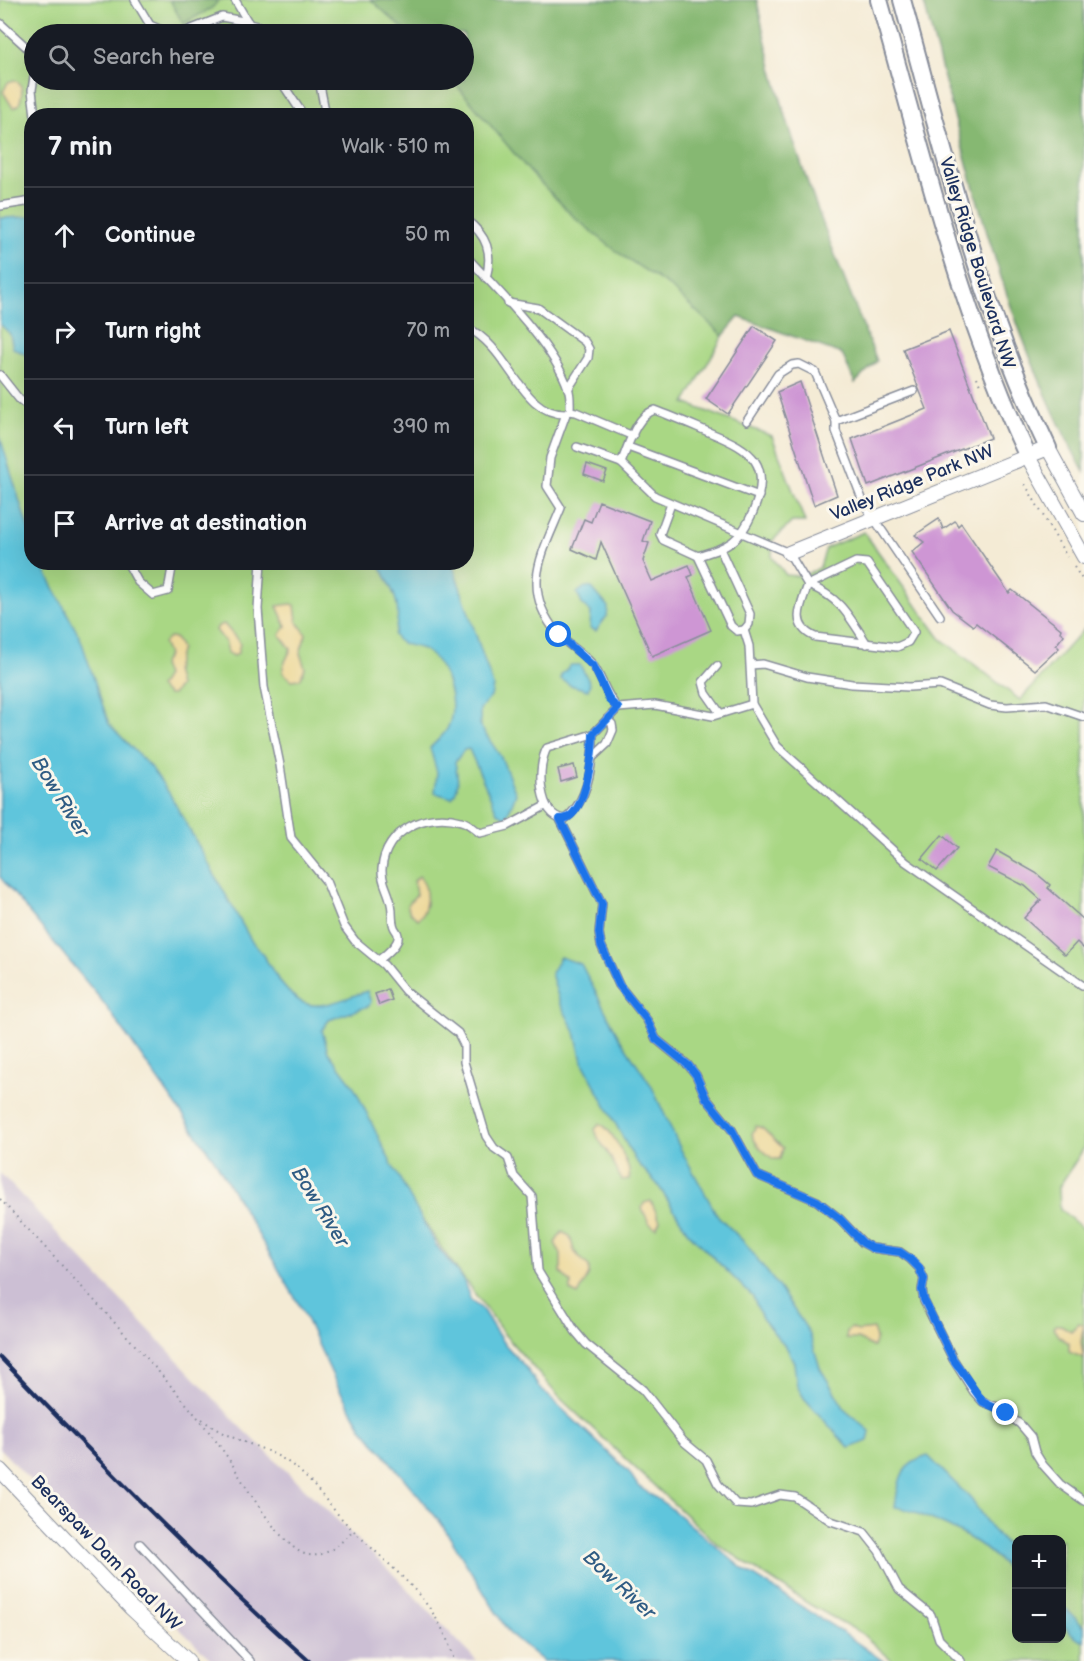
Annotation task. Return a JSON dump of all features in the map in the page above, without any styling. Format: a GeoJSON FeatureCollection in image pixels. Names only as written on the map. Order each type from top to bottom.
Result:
{"type":"FeatureCollection","features":[{"type":"Feature","properties":{"kind":"street","name":"Valley Ridge Boulevard NW"},"geometry":{"type":"LineString","coordinates":[[879,0],[972,324],[1002,402],[1028,457],[1084,557]]}},
{"type":"Feature","properties":{"kind":"street","name":"Valley Ridge Boulevard NW"},"geometry":{"type":"LineString","coordinates":[[902,0],[991,311],[1021,390],[1048,448],[1084,514]]}},
{"type":"Feature","properties":{"kind":"street","name":"Valley Ridge Park NW"},"geometry":{"type":"LineString","coordinates":[[789,553],[1048,448]]}},
{"type":"Feature","properties":{"kind":"street","name":"Bearspaw Dam Road NW"},"geometry":{"type":"LineString","coordinates":[[0,1470],[132,1608],[188,1661]]}},
{"type":"Feature","properties":{"kind":"lane"},"geometry":{"type":"LineString","coordinates":[[135,0],[149,24]]}},
{"type":"Feature","properties":{"kind":"lane"},"geometry":{"type":"LineString","coordinates":[[235,0],[249,23]]}},
{"type":"Feature","properties":{"kind":"lane"},"geometry":{"type":"LineString","coordinates":[[204,24],[222,17],[253,24]]}},
{"type":"Feature","properties":{"kind":"lane"},"geometry":{"type":"LineString","coordinates":[[0,24],[24,45]]}},
{"type":"Feature","properties":{"kind":"lane"},"geometry":{"type":"LineString","coordinates":[[32,90],[34,108]]}},
{"type":"Feature","properties":{"kind":"lane"},"geometry":{"type":"LineString","coordinates":[[287,90],[299,108]]}},
{"type":"Feature","properties":{"kind":"lane"},"geometry":{"type":"LineString","coordinates":[[321,90],[324,108]]}},
{"type":"Feature","properties":{"kind":"lane"},"geometry":{"type":"LineString","coordinates":[[0,206],[24,202]]}},
{"type":"Feature","properties":{"kind":"lane"},"geometry":{"type":"LineString","coordinates":[[474,228],[486,239],[490,264],[486,278]]}},
{"type":"Feature","properties":{"kind":"lane"},"geometry":{"type":"LineString","coordinates":[[474,265],[538,338],[568,389],[568,413],[550,458],[547,486],[561,508],[541,557],[536,577],[536,589],[546,617],[559,635],[594,667],[610,701],[618,708]]}},
{"type":"Feature","properties":{"kind":"lane"},"geometry":{"type":"LineString","coordinates":[[508,303],[538,308],[585,342],[590,349],[588,358],[568,389]]}},
{"type":"Feature","properties":{"kind":"lane"},"geometry":{"type":"LineString","coordinates":[[474,330],[482,334],[493,345],[539,407],[553,414],[568,413],[633,436]]}},
{"type":"Feature","properties":{"kind":"lane"},"geometry":{"type":"LineString","coordinates":[[747,421],[778,374],[792,364],[799,364],[815,372],[836,421],[836,432],[856,484],[873,518],[940,616]]}},
{"type":"Feature","properties":{"kind":"lane"},"geometry":{"type":"LineString","coordinates":[[0,375],[24,403]]}},
{"type":"Feature","properties":{"kind":"lane"},"geometry":{"type":"LineString","coordinates":[[836,421],[914,391]]}},
{"type":"Feature","properties":{"kind":"lane"},"geometry":{"type":"LineString","coordinates":[[621,463],[647,412],[655,410],[742,446],[753,459],[761,477],[759,496],[743,534],[720,549],[698,556]]}},
{"type":"Feature","properties":{"kind":"lane"},"geometry":{"type":"LineString","coordinates":[[577,447],[621,463],[645,490],[671,504],[789,553],[808,585],[827,592],[840,603],[867,644]]}},
{"type":"Feature","properties":{"kind":"lane"},"geometry":{"type":"LineString","coordinates":[[628,447],[759,496]]}},
{"type":"Feature","properties":{"kind":"lane"},"geometry":{"type":"LineString","coordinates":[[671,504],[660,534],[663,540],[698,556],[731,626],[737,631],[744,630],[749,624],[750,614],[720,549]]}},
{"type":"Feature","properties":{"kind":"lane"},"geometry":{"type":"LineString","coordinates":[[856,562],[867,563],[914,632],[908,642],[897,647],[815,638],[804,633],[798,624],[799,607],[808,585],[856,562]]}},
{"type":"Feature","properties":{"kind":"lane"},"geometry":{"type":"LineString","coordinates":[[131,570],[138,582],[153,595],[168,591],[172,570]]}},
{"type":"Feature","properties":{"kind":"lane"},"geometry":{"type":"LineString","coordinates":[[260,570],[258,609],[264,687],[280,765],[291,838],[326,881],[345,926],[355,941],[380,960],[405,992],[458,1033],[464,1045],[464,1062],[486,1136],[494,1148],[508,1158],[514,1176],[532,1196],[538,1271],[575,1331],[586,1344],[643,1390],[683,1441],[706,1460],[718,1484],[736,1504],[751,1505],[780,1495],[795,1497],[831,1521],[864,1532],[879,1551],[899,1589],[931,1616],[939,1639],[961,1661]]}},
{"type":"Feature","properties":{"kind":"lane"},"geometry":{"type":"LineString","coordinates":[[744,630],[749,646],[752,704],[777,746],[906,862],[1082,985]]}},
{"type":"Feature","properties":{"kind":"lane"},"geometry":{"type":"LineString","coordinates":[[751,665],[763,664],[807,677],[852,684],[898,687],[940,685],[990,705],[1007,707],[1046,704],[1084,717]]}},
{"type":"Feature","properties":{"kind":"lane"},"geometry":{"type":"LineString","coordinates":[[717,666],[703,682],[706,693],[720,713]]}},
{"type":"Feature","properties":{"kind":"lane"},"geometry":{"type":"LineString","coordinates":[[752,704],[713,716],[655,705],[618,708],[593,734],[548,748],[541,759],[545,806],[560,819],[602,904],[599,933],[601,945],[619,985],[647,1020],[656,1039],[688,1065],[696,1075],[706,1098],[732,1130],[757,1175],[817,1201],[840,1219],[863,1243],[872,1248],[900,1252],[919,1268],[924,1279],[922,1290],[924,1300],[953,1359],[974,1392],[983,1402],[995,1406],[1020,1424],[1031,1437],[1035,1452],[1043,1465],[1060,1484],[1084,1502]]}},
{"type":"Feature","properties":{"kind":"lane"},"geometry":{"type":"LineString","coordinates":[[593,757],[611,736],[612,724],[608,719]]}},
{"type":"Feature","properties":{"kind":"lane"},"geometry":{"type":"LineString","coordinates":[[560,819],[570,815],[584,793],[593,757],[593,734]]}},
{"type":"Feature","properties":{"kind":"lane"},"geometry":{"type":"LineString","coordinates":[[380,960],[398,941],[399,934],[393,926],[391,901],[383,883],[382,870],[386,849],[400,834],[415,822],[435,817],[463,821],[480,833],[508,826],[545,806]]}},
{"type":"Feature","properties":{"kind":"lane"},"geometry":{"type":"LineString","coordinates":[[140,1544],[250,1661]]}},
{"type":"Feature","properties":{"kind":"path"},"geometry":{"type":"LineString","coordinates":[[1025,484],[1084,582]]}},
{"type":"Feature","properties":{"kind":"path"},"geometry":{"type":"LineString","coordinates":[[0,1199],[195,1413],[210,1431],[269,1519],[300,1551],[308,1555],[322,1554],[341,1544],[352,1530]]}},
{"type":"Feature","properties":{"kind":"path"},"geometry":{"type":"LineString","coordinates":[[195,1413],[229,1437],[281,1458],[299,1469],[352,1530],[423,1596],[434,1614],[454,1661]]}},
{"type":"Feature","properties":{"kind":"shaded area"},"geometry":{"type":"Polygon","coordinates":[[[0,1173],[242,1428],[398,1579],[477,1661],[213,1661],[103,1555],[0,1449],[0,1173]]]}},
{"type":"Feature","properties":{"kind":"green space"},"geometry":{"type":"Polygon","coordinates":[[[0,0],[422,0],[445,24],[24,24],[24,90],[474,90],[474,88],[589,178],[723,336],[685,403],[772,436],[805,522],[792,522],[772,541],[772,557],[786,575],[804,575],[812,572],[820,567],[826,548],[864,532],[940,638],[1020,700],[1084,629],[1084,1148],[1059,1187],[1060,1209],[1084,1230],[1084,1661],[893,1661],[861,1633],[809,1604],[717,1544],[560,1398],[505,1335],[442,1249],[94,723],[36,570],[474,570],[474,108],[24,108],[24,542],[0,482],[0,0]]]}},
{"type":"Feature","properties":{"kind":"green space"},"geometry":{"type":"Polygon","coordinates":[[[170,0],[219,0],[212,8],[183,24],[170,0]]]}},
{"type":"Feature","properties":{"kind":"green space"},"geometry":{"type":"Polygon","coordinates":[[[371,0],[757,0],[779,93],[793,138],[824,228],[877,361],[855,383],[842,354],[739,317],[723,336],[669,286],[620,254],[576,219],[530,172],[460,90],[474,90],[474,24],[398,24],[371,0]]]}},
{"type":"Feature","properties":{"kind":"green space"},"geometry":{"type":"Polygon","coordinates":[[[923,0],[1084,0],[1084,472],[1031,359],[1009,301],[972,181],[923,0]]]}},
{"type":"Feature","properties":{"kind":"sand"},"geometry":{"type":"Polygon","coordinates":[[[14,80],[20,84],[22,94],[19,105],[13,108],[3,92],[8,82],[14,80]]]}},
{"type":"Feature","properties":{"kind":"sand"},"geometry":{"type":"Polygon","coordinates":[[[295,605],[297,621],[306,634],[300,653],[305,668],[300,679],[292,680],[283,673],[283,666],[291,649],[280,635],[286,626],[277,606],[295,605]]]}},
{"type":"Feature","properties":{"kind":"sand"},"geometry":{"type":"Polygon","coordinates":[[[224,624],[240,643],[238,653],[234,656],[228,653],[226,643],[216,630],[218,626],[224,624]]]}},
{"type":"Feature","properties":{"kind":"sand"},"geometry":{"type":"Polygon","coordinates":[[[170,637],[175,638],[181,648],[175,670],[179,686],[172,695],[168,695],[159,687],[166,676],[162,665],[168,655],[163,643],[170,637]]]}},
{"type":"Feature","properties":{"kind":"sand"},"geometry":{"type":"Polygon","coordinates":[[[419,876],[425,886],[426,904],[418,919],[410,913],[407,905],[416,895],[414,881],[419,876]]]}},
{"type":"Feature","properties":{"kind":"sand"},"geometry":{"type":"Polygon","coordinates":[[[600,1124],[610,1132],[620,1148],[628,1166],[629,1179],[622,1180],[598,1137],[595,1129],[600,1124]]]}},
{"type":"Feature","properties":{"kind":"sand"},"geometry":{"type":"Polygon","coordinates":[[[756,1126],[762,1128],[783,1148],[780,1159],[773,1159],[760,1148],[752,1134],[756,1126]]]}},
{"type":"Feature","properties":{"kind":"sand"},"geometry":{"type":"Polygon","coordinates":[[[651,1201],[660,1221],[656,1228],[649,1223],[642,1208],[644,1203],[651,1201]]]}},
{"type":"Feature","properties":{"kind":"sand"},"geometry":{"type":"Polygon","coordinates":[[[562,1232],[570,1236],[574,1251],[589,1267],[589,1274],[578,1295],[570,1291],[571,1283],[561,1273],[561,1254],[555,1243],[562,1232]]]}},
{"type":"Feature","properties":{"kind":"sand"},"geometry":{"type":"Polygon","coordinates":[[[1079,1323],[1084,1325],[1081,1342],[1084,1358],[1069,1352],[1069,1343],[1058,1336],[1053,1328],[1055,1325],[1061,1325],[1071,1331],[1079,1323]]]}},
{"type":"Feature","properties":{"kind":"sand"},"geometry":{"type":"Polygon","coordinates":[[[851,1328],[858,1331],[873,1329],[876,1338],[873,1347],[858,1339],[846,1339],[847,1331],[851,1328]]]}},
{"type":"Feature","properties":{"kind":"water"},"geometry":{"type":"Polygon","coordinates":[[[24,217],[24,354],[13,348],[10,334],[0,324],[0,218],[24,217]]]}},
{"type":"Feature","properties":{"kind":"water","name":"Bow River"},"geometry":{"type":"Polygon","coordinates":[[[0,437],[24,515],[24,570],[45,570],[81,640],[109,724],[153,770],[169,793],[252,942],[285,988],[295,998],[305,1003],[326,1004],[367,991],[371,1002],[369,1006],[329,1020],[322,1030],[328,1052],[353,1085],[390,1161],[436,1245],[463,1279],[471,1301],[482,1309],[502,1341],[528,1370],[538,1386],[629,1472],[638,1486],[668,1506],[743,1569],[883,1661],[543,1661],[509,1633],[441,1523],[363,1429],[339,1389],[301,1308],[216,1162],[103,1002],[0,877],[0,437]]]}},
{"type":"Feature","properties":{"kind":"water"},"geometry":{"type":"Polygon","coordinates":[[[382,570],[454,570],[493,686],[491,697],[480,709],[480,726],[501,757],[516,794],[506,818],[497,812],[469,749],[464,750],[455,762],[457,785],[452,798],[435,793],[437,772],[430,748],[445,733],[451,718],[449,686],[445,675],[433,657],[422,649],[401,642],[394,635],[398,614],[392,589],[382,570]]]}},
{"type":"Feature","properties":{"kind":"water"},"geometry":{"type":"Polygon","coordinates":[[[585,587],[592,588],[608,607],[607,616],[596,631],[590,628],[591,612],[582,604],[577,593],[585,587]]]}},
{"type":"Feature","properties":{"kind":"water"},"geometry":{"type":"Polygon","coordinates":[[[571,665],[580,665],[590,683],[588,690],[570,685],[561,679],[561,675],[571,665]]]}},
{"type":"Feature","properties":{"kind":"water"},"geometry":{"type":"Polygon","coordinates":[[[560,957],[581,964],[619,1037],[651,1085],[680,1148],[717,1215],[746,1244],[809,1332],[820,1368],[846,1411],[870,1431],[868,1441],[849,1448],[804,1398],[797,1386],[794,1363],[788,1350],[762,1318],[753,1297],[688,1232],[658,1185],[635,1160],[582,1061],[575,1032],[560,1003],[551,973],[560,957]]]}},
{"type":"Feature","properties":{"kind":"water"},"geometry":{"type":"Polygon","coordinates":[[[928,1456],[971,1499],[990,1527],[1012,1551],[1012,1574],[985,1548],[961,1533],[908,1510],[895,1507],[902,1474],[918,1459],[928,1456]]]}},
{"type":"Feature","properties":{"kind":"water"},"geometry":{"type":"Polygon","coordinates":[[[1066,1609],[1084,1627],[1084,1642],[1066,1628],[1066,1609]]]}},
{"type":"Feature","properties":{"kind":"building"},"geometry":{"type":"Polygon","coordinates":[[[754,326],[777,341],[728,414],[706,399],[754,326]]]}},
{"type":"Feature","properties":{"kind":"building"},"geometry":{"type":"Polygon","coordinates":[[[949,331],[990,438],[868,486],[852,439],[927,409],[903,349],[949,331]]]}},
{"type":"Feature","properties":{"kind":"building"},"geometry":{"type":"Polygon","coordinates":[[[800,382],[837,495],[814,505],[777,392],[800,382]]]}},
{"type":"Feature","properties":{"kind":"building"},"geometry":{"type":"Polygon","coordinates":[[[587,464],[607,471],[603,481],[584,474],[587,464]]]}},
{"type":"Feature","properties":{"kind":"building"},"geometry":{"type":"Polygon","coordinates":[[[599,501],[650,521],[643,541],[649,543],[643,561],[652,581],[689,565],[693,575],[688,577],[711,630],[652,656],[601,542],[596,560],[572,549],[584,519],[591,522],[599,501]]]}},
{"type":"Feature","properties":{"kind":"building"},"geometry":{"type":"Polygon","coordinates":[[[939,519],[943,529],[955,521],[958,526],[961,523],[1009,593],[1012,590],[1061,629],[1060,632],[1064,635],[1056,645],[1059,648],[1035,670],[976,623],[973,626],[952,610],[912,552],[924,542],[915,535],[939,519]]]}},
{"type":"Feature","properties":{"kind":"building"},"geometry":{"type":"Polygon","coordinates":[[[574,765],[577,777],[561,782],[558,769],[574,765]]]}},
{"type":"Feature","properties":{"kind":"building"},"geometry":{"type":"Polygon","coordinates":[[[942,835],[957,848],[937,871],[922,859],[942,835]]]}},
{"type":"Feature","properties":{"kind":"building"},"geometry":{"type":"Polygon","coordinates":[[[997,851],[1036,873],[1050,885],[1048,888],[1084,920],[1084,949],[1077,942],[1065,955],[1024,918],[1041,900],[1025,886],[988,867],[997,851]]]}},
{"type":"Feature","properties":{"kind":"building"},"geometry":{"type":"Polygon","coordinates":[[[388,989],[392,1000],[379,1005],[375,994],[388,989]]]}},
{"type":"Feature","properties":{"kind":"railway"},"geometry":{"type":"LineString","coordinates":[[0,1357],[229,1588],[309,1661]]}},
{"type":"Feature","properties":{"kind":"route"},"geometry":{"type":"LineString","coordinates":[[559,635],[594,667],[610,701],[618,708],[593,734],[593,757],[584,793],[570,815],[565,819],[560,819],[563,830],[602,904],[599,933],[601,945],[619,985],[647,1020],[656,1039],[688,1065],[696,1075],[706,1098],[741,1143],[748,1162],[757,1175],[817,1201],[840,1219],[863,1243],[872,1248],[900,1252],[919,1268],[924,1279],[922,1290],[924,1300],[953,1359],[983,1402],[1006,1413]]}}]}
